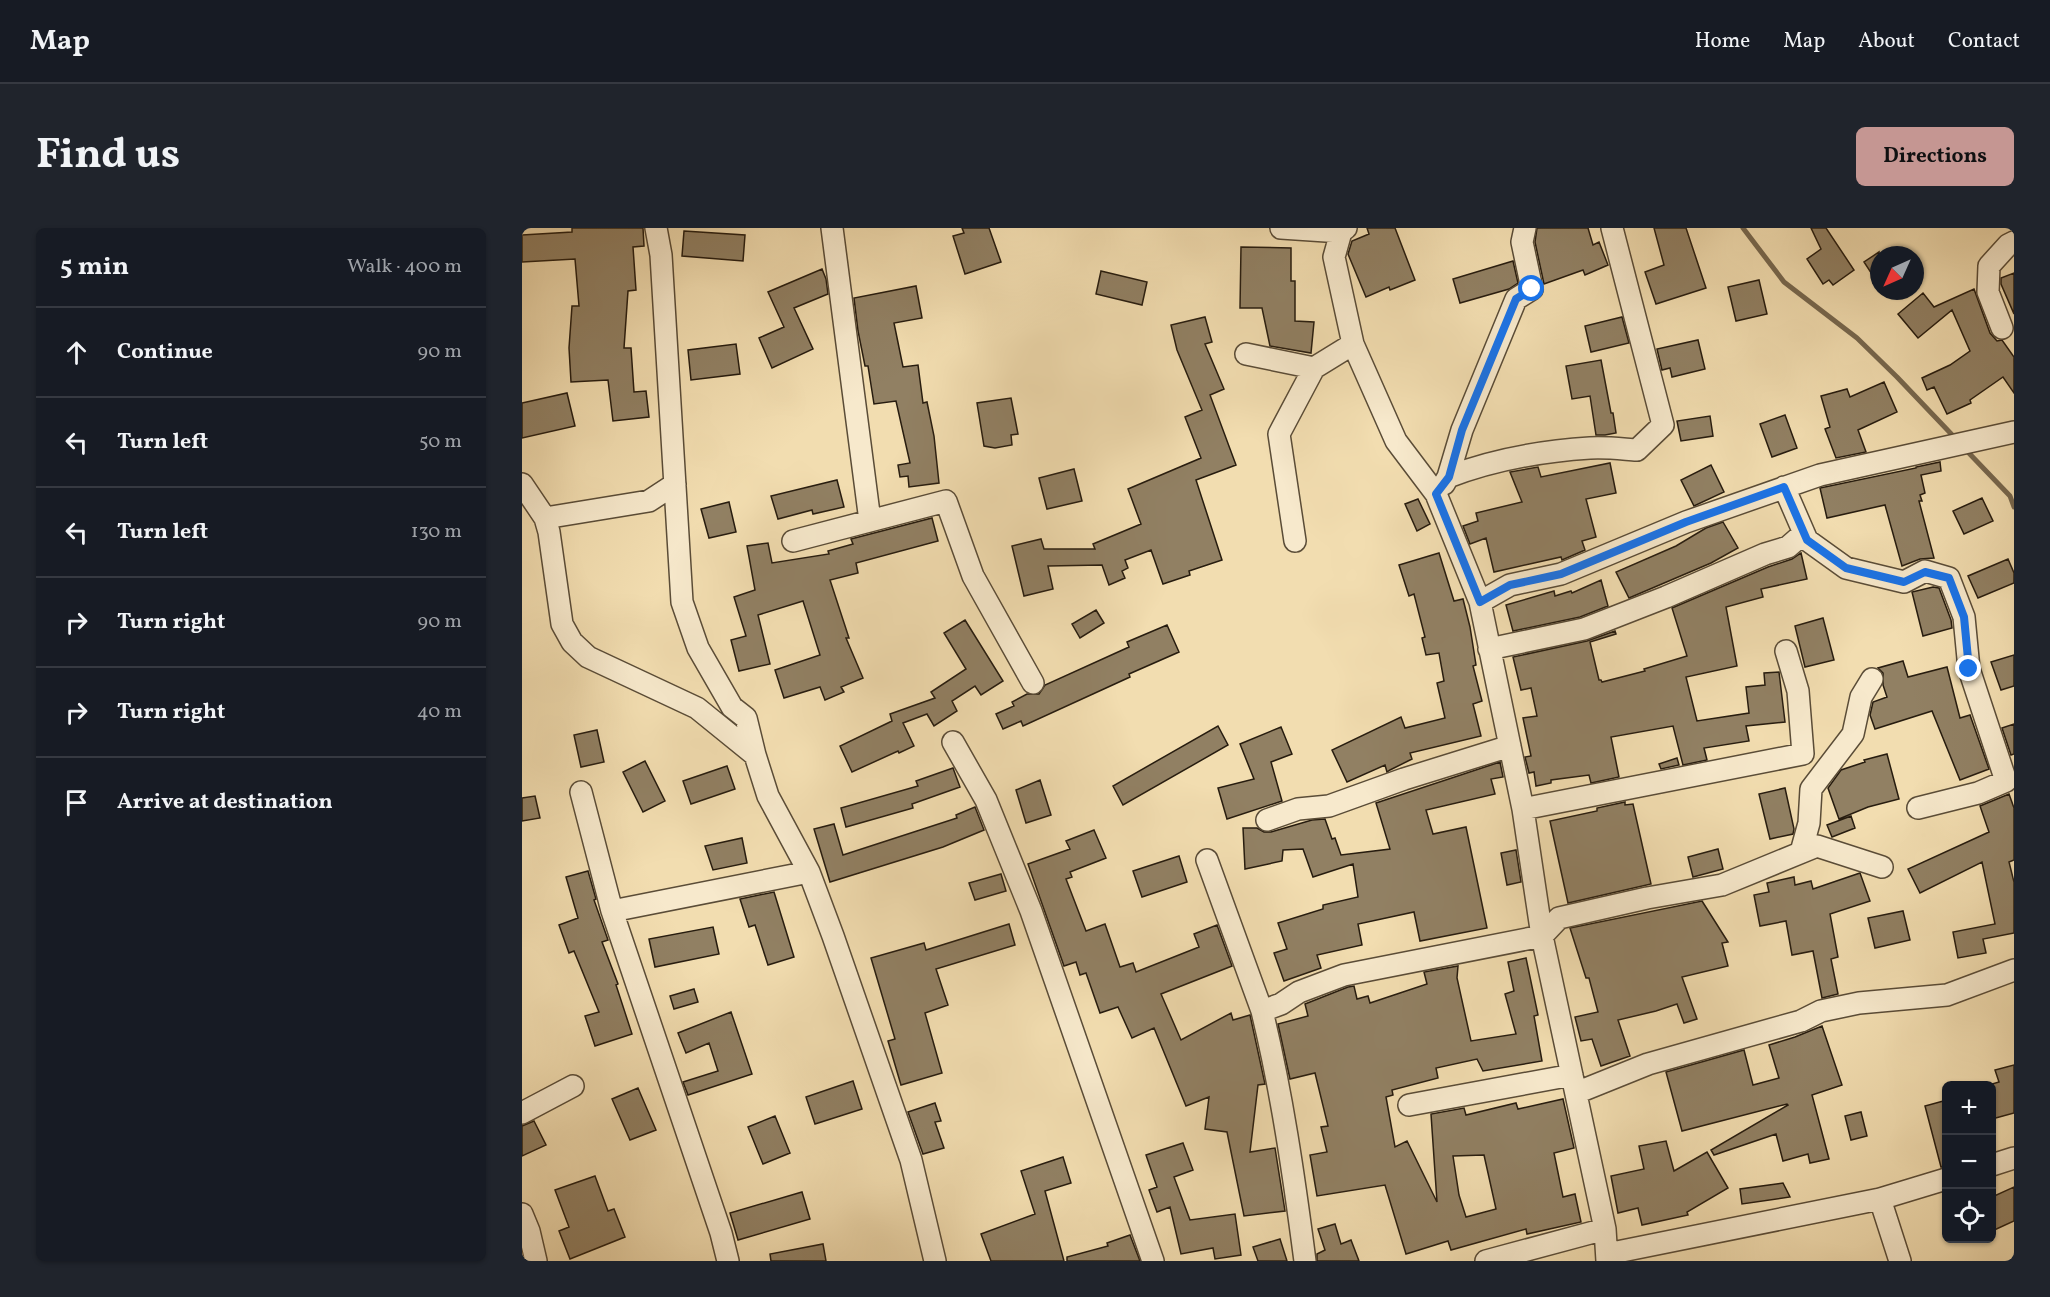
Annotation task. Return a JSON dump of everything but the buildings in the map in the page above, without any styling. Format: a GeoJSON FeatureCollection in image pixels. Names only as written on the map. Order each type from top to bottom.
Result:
{"type":"FeatureCollection","features":[{"type":"Feature","properties":{"kind":"street"},"geometry":{"type":"LineString","coordinates":[[656,228],[661,255],[682,602],[698,648],[732,707],[746,718],[768,796],[809,872],[911,1160],[935,1261]]}},
{"type":"Feature","properties":{"kind":"street"},"geometry":{"type":"LineString","coordinates":[[832,228],[870,521]]}},
{"type":"Feature","properties":{"kind":"street"},"geometry":{"type":"LineString","coordinates":[[1281,228],[1343,230],[1334,257],[1353,344],[1396,441],[1442,486],[1480,602],[1523,809],[1542,936],[1605,1229],[1607,1257],[1880,1199],[1942,1180]]}},
{"type":"Feature","properties":{"kind":"street"},"geometry":{"type":"LineString","coordinates":[[1442,486],[1462,430],[1516,299],[1532,289],[1522,242],[1525,228]]}},
{"type":"Feature","properties":{"kind":"street"},"geometry":{"type":"LineString","coordinates":[[1442,486],[1465,471],[1548,452],[1593,448],[1637,450],[1663,424],[1612,228]]}},
{"type":"Feature","properties":{"kind":"street"},"geometry":{"type":"LineString","coordinates":[[2002,328],[1988,292],[1989,266],[2008,245],[2014,242]]}},
{"type":"Feature","properties":{"kind":"street"},"geometry":{"type":"LineString","coordinates":[[1295,541],[1279,434],[1314,368],[1353,344]]}},
{"type":"Feature","properties":{"kind":"street"},"geometry":{"type":"LineString","coordinates":[[1245,354],[1314,368]]}},
{"type":"Feature","properties":{"kind":"street"},"geometry":{"type":"LineString","coordinates":[[1480,602],[1510,585],[1561,574],[1686,522],[1820,475],[2014,432]]}},
{"type":"Feature","properties":{"kind":"street"},"geometry":{"type":"LineString","coordinates":[[522,484],[545,518],[562,624],[572,642],[588,657],[698,708],[755,755]]}},
{"type":"Feature","properties":{"kind":"street"},"geometry":{"type":"LineString","coordinates":[[545,518],[649,501],[675,484]]}},
{"type":"Feature","properties":{"kind":"street"},"geometry":{"type":"LineString","coordinates":[[1784,487],[1807,540],[1846,568],[1904,582],[1925,572],[1949,578],[1964,617],[1969,669],[2006,781],[1978,793],[1918,808]]}},
{"type":"Feature","properties":{"kind":"street"},"geometry":{"type":"LineString","coordinates":[[649,501],[676,515]]}},
{"type":"Feature","properties":{"kind":"street"},"geometry":{"type":"LineString","coordinates":[[793,541],[946,501],[973,576],[1033,683]]}},
{"type":"Feature","properties":{"kind":"street"},"geometry":{"type":"LineString","coordinates":[[1489,648],[1584,629],[1666,597],[1765,554],[1788,547],[1804,533]]}},
{"type":"Feature","properties":{"kind":"street"},"geometry":{"type":"LineString","coordinates":[[1523,809],[1803,754],[1798,691],[1786,651]]}},
{"type":"Feature","properties":{"kind":"street"},"geometry":{"type":"LineString","coordinates":[[1801,852],[1809,823],[1811,789],[1853,734],[1861,697],[1872,679]]}},
{"type":"Feature","properties":{"kind":"street"},"geometry":{"type":"LineString","coordinates":[[953,742],[986,800],[1032,911],[1153,1261]]}},
{"type":"Feature","properties":{"kind":"street"},"geometry":{"type":"LineString","coordinates":[[1267,820],[1298,809],[1329,806],[1404,779],[1510,746]]}},
{"type":"Feature","properties":{"kind":"street"},"geometry":{"type":"LineString","coordinates":[[581,792],[612,910],[721,1233],[728,1261]]}},
{"type":"Feature","properties":{"kind":"street"},"geometry":{"type":"LineString","coordinates":[[1262,1011],[1281,1004],[1299,992],[1344,975],[1542,936],[1559,918],[1647,898],[1722,885],[1817,846],[1882,867]]}},
{"type":"Feature","properties":{"kind":"street"},"geometry":{"type":"LineString","coordinates":[[1207,860],[1262,1011],[1271,1047],[1293,1170],[1305,1261]]}},
{"type":"Feature","properties":{"kind":"street"},"geometry":{"type":"LineString","coordinates":[[612,910],[809,872]]}},
{"type":"Feature","properties":{"kind":"street"},"geometry":{"type":"LineString","coordinates":[[1409,1105],[1574,1084],[1801,1022],[1821,1011],[1858,1003],[1947,995],[2014,970]]}},
{"type":"Feature","properties":{"kind":"street"},"geometry":{"type":"LineString","coordinates":[[522,1113],[573,1086]]}},
{"type":"Feature","properties":{"kind":"street"},"geometry":{"type":"LineString","coordinates":[[1996,1164],[2014,1158]]}},
{"type":"Feature","properties":{"kind":"street"},"geometry":{"type":"LineString","coordinates":[[1880,1199],[1900,1261]]}},
{"type":"Feature","properties":{"kind":"street"},"geometry":{"type":"LineString","coordinates":[[522,1214],[529,1231],[536,1261]]}},
{"type":"Feature","properties":{"kind":"street"},"geometry":{"type":"LineString","coordinates":[[1486,1261],[1605,1229]]}},
{"type":"Feature","properties":{"kind":"waterway"},"geometry":{"type":"LineString","coordinates":[[1743,228],[1784,282],[1857,338],[1957,440]]}},
{"type":"Feature","properties":{"kind":"waterway"},"geometry":{"type":"LineString","coordinates":[[1965,449],[2010,496],[2014,507]]}},
{"type":"Feature","properties":{"kind":"route"},"geometry":{"type":"LineString","coordinates":[[1532,289],[1516,299],[1462,430],[1449,477],[1436,494],[1480,602],[1510,585],[1561,574],[1686,522],[1784,487],[1807,540],[1846,568],[1904,582],[1925,572],[1949,578],[1964,617],[1969,669]]}}]}
